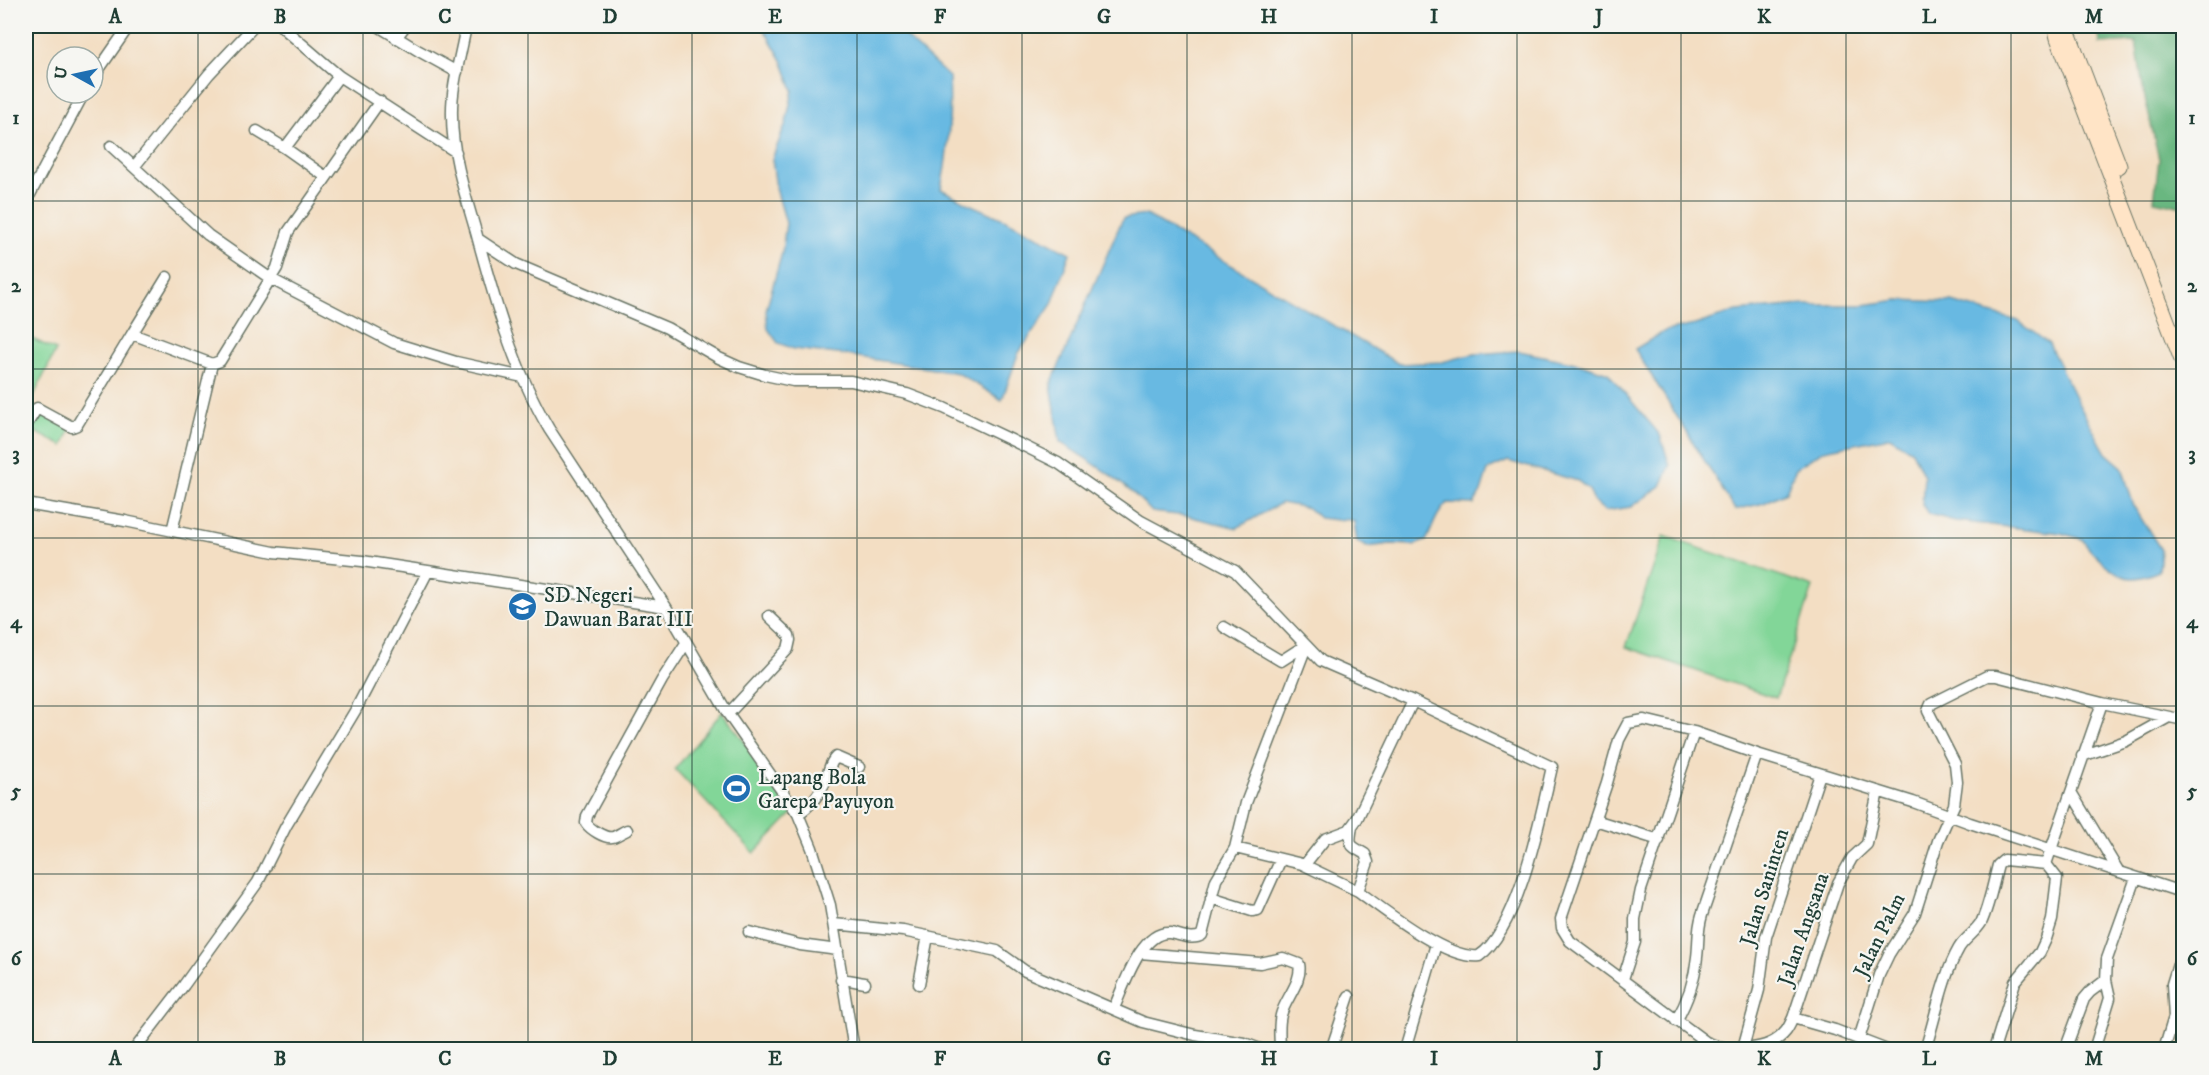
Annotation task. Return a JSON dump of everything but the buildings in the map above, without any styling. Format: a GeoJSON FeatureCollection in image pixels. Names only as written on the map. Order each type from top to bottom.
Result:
{"type":"FeatureCollection","features":[{"type":"Feature","properties":{"kind":"street"},"geometry":{"type":"LineString","coordinates":[[105,61],[129,26]]}},
{"type":"Feature","properties":{"kind":"street"},"geometry":{"type":"LineString","coordinates":[[134,167],[209,74],[254,26]]}},
{"type":"Feature","properties":{"kind":"street"},"geometry":{"type":"LineString","coordinates":[[281,26],[339,76],[456,152]]}},
{"type":"Feature","properties":{"kind":"street"},"geometry":{"type":"LineString","coordinates":[[378,26],[458,72]]}},
{"type":"Feature","properties":{"kind":"street"},"geometry":{"type":"LineString","coordinates":[[396,38],[405,26]]}},
{"type":"Feature","properties":{"kind":"street"},"geometry":{"type":"LineString","coordinates":[[466,26],[452,114],[456,152],[493,296],[522,377],[555,438],[666,607],[728,714],[798,814],[812,848],[834,924],[841,980],[854,1050]]}},
{"type":"Feature","properties":{"kind":"street"},"geometry":{"type":"LineString","coordinates":[[2055,26],[2142,243],[2184,339]]}},
{"type":"Feature","properties":{"kind":"street"},"geometry":{"type":"LineString","coordinates":[[2067,26],[2184,365]]}},
{"type":"Feature","properties":{"kind":"street"},"geometry":{"type":"LineString","coordinates":[[285,148],[339,76]]}},
{"type":"Feature","properties":{"kind":"street"},"geometry":{"type":"LineString","coordinates":[[172,531],[212,364],[223,358],[271,279],[281,257],[285,236],[380,101]]}},
{"type":"Feature","properties":{"kind":"street"},"geometry":{"type":"LineString","coordinates":[[26,202],[78,105]]}},
{"type":"Feature","properties":{"kind":"street"},"geometry":{"type":"LineString","coordinates":[[257,131],[326,177]]}},
{"type":"Feature","properties":{"kind":"street"},"geometry":{"type":"LineString","coordinates":[[111,146],[208,235],[271,279],[394,343],[456,362],[522,377]]}},
{"type":"Feature","properties":{"kind":"street"},"geometry":{"type":"LineString","coordinates":[[477,239],[516,264],[667,328],[739,367],[793,381],[851,381],[907,394],[944,408],[1058,463],[1141,521],[1235,571],[1306,648],[1321,661],[1413,701],[1552,767],[1524,875],[1502,927],[1488,949],[1479,956],[1436,944],[1358,891],[1302,864],[1235,848]]}},
{"type":"Feature","properties":{"kind":"street"},"geometry":{"type":"LineString","coordinates":[[26,422],[37,408],[72,427],[77,425],[167,277]]}},
{"type":"Feature","properties":{"kind":"street"},"geometry":{"type":"LineString","coordinates":[[132,334],[212,364]]}},
{"type":"Feature","properties":{"kind":"street"},"geometry":{"type":"LineString","coordinates":[[26,504],[274,552],[362,561],[666,607]]}},
{"type":"Feature","properties":{"kind":"street"},"geometry":{"type":"LineString","coordinates":[[134,1050],[258,882],[286,826],[355,711],[428,571]]}},
{"type":"Feature","properties":{"kind":"street"},"geometry":{"type":"LineString","coordinates":[[728,714],[788,649],[789,635],[769,616]]}},
{"type":"Feature","properties":{"kind":"street"},"geometry":{"type":"LineString","coordinates":[[1224,627],[1281,661],[1298,650],[1306,648]]}},
{"type":"Feature","properties":{"kind":"street"},"geometry":{"type":"LineString","coordinates":[[627,830],[611,838],[607,837],[589,827],[586,823],[587,816],[662,680],[686,643]]}},
{"type":"Feature","properties":{"kind":"street"},"geometry":{"type":"LineString","coordinates":[[1114,1008],[1146,944],[1158,935],[1168,933],[1193,938],[1202,935],[1216,880],[1235,848],[1246,803],[1306,648]]}},
{"type":"Feature","properties":{"kind":"street","name":"Jalan Palm"},"geometry":{"type":"LineString","coordinates":[[1859,1040],[1879,975],[1889,954],[1915,913],[1938,841],[1954,805],[1957,772],[1928,711],[1933,703],[1987,676],[1996,676],[2102,703]]}},
{"type":"Feature","properties":{"kind":"street"},"geometry":{"type":"LineString","coordinates":[[1358,891],[1368,862],[1365,854],[1351,847],[1349,843],[1352,826],[1413,701]]}},
{"type":"Feature","properties":{"kind":"street"},"geometry":{"type":"LineString","coordinates":[[2046,864],[2102,703],[2184,720]]}},
{"type":"Feature","properties":{"kind":"street"},"geometry":{"type":"LineString","coordinates":[[2082,756],[2126,741],[2169,717]]}},
{"type":"Feature","properties":{"kind":"street"},"geometry":{"type":"LineString","coordinates":[[1887,1050],[1835,1030],[1792,1018],[1787,1030],[1769,1044],[1743,1048],[1718,1048],[1676,1021],[1570,941],[1562,928],[1561,919],[1595,820],[1619,740],[1628,723],[1644,720],[1694,732],[2184,893]]}},
{"type":"Feature","properties":{"kind":"street"},"geometry":{"type":"LineString","coordinates":[[1623,980],[1635,942],[1637,906],[1694,732]]}},
{"type":"Feature","properties":{"kind":"street"},"geometry":{"type":"LineString","coordinates":[[1676,1021],[1689,993],[1696,966],[1697,934],[1702,915],[1757,753]]}},
{"type":"Feature","properties":{"kind":"street"},"geometry":{"type":"LineString","coordinates":[[798,814],[809,806],[824,784],[832,760],[836,757],[859,766]]}},
{"type":"Feature","properties":{"kind":"street","name":"Jalan Saninten"},"geometry":{"type":"LineString","coordinates":[[1743,1048],[1759,990],[1766,937],[1820,774]]}},
{"type":"Feature","properties":{"kind":"street","name":"Jalan Angsana"},"geometry":{"type":"LineString","coordinates":[[1792,1018],[1838,883],[1852,858],[1867,844],[1878,791]]}},
{"type":"Feature","properties":{"kind":"street"},"geometry":{"type":"LineString","coordinates":[[2071,792],[2119,873]]}},
{"type":"Feature","properties":{"kind":"street"},"geometry":{"type":"LineString","coordinates":[[1595,820],[1659,840]]}},
{"type":"Feature","properties":{"kind":"street"},"geometry":{"type":"LineString","coordinates":[[1302,864],[1306,863],[1325,839],[1349,830],[1352,826]]}},
{"type":"Feature","properties":{"kind":"street"},"geometry":{"type":"LineString","coordinates":[[1211,898],[1258,910],[1281,859]]}},
{"type":"Feature","properties":{"kind":"street"},"geometry":{"type":"LineString","coordinates":[[1925,1050],[1951,965],[1959,947],[1976,931],[1981,922],[2000,862],[2004,860],[2046,864],[2057,878],[2052,920],[2040,952],[2015,982],[1994,1050]]}},
{"type":"Feature","properties":{"kind":"street"},"geometry":{"type":"LineString","coordinates":[[2094,1050],[2110,998],[2106,980],[2107,960],[2136,878]]}},
{"type":"Feature","properties":{"kind":"street"},"geometry":{"type":"LineString","coordinates":[[834,924],[903,931],[997,951],[1025,971],[1158,1026],[1263,1050]]}},
{"type":"Feature","properties":{"kind":"street"},"geometry":{"type":"LineString","coordinates":[[749,932],[800,945],[838,950]]}},
{"type":"Feature","properties":{"kind":"street"},"geometry":{"type":"LineString","coordinates":[[919,984],[928,936]]}},
{"type":"Feature","properties":{"kind":"street"},"geometry":{"type":"LineString","coordinates":[[1405,1050],[1436,944]]}},
{"type":"Feature","properties":{"kind":"street"},"geometry":{"type":"LineString","coordinates":[[2164,1050],[2174,1017],[2172,984],[2184,945]]}},
{"type":"Feature","properties":{"kind":"street"},"geometry":{"type":"LineString","coordinates":[[1140,954],[1260,963],[1283,958],[1299,964],[1300,970],[1282,1012],[1280,1050]]}},
{"type":"Feature","properties":{"kind":"street"},"geometry":{"type":"LineString","coordinates":[[841,980],[849,979],[865,983]]}},
{"type":"Feature","properties":{"kind":"street"},"geometry":{"type":"LineString","coordinates":[[2065,1050],[2084,999],[2106,980]]}},
{"type":"Feature","properties":{"kind":"street"},"geometry":{"type":"LineString","coordinates":[[1331,1050],[1348,996]]}},
{"type":"Feature","properties":{"kind":"green space"},"geometry":{"type":"Polygon","coordinates":[[[2098,26],[2183,26],[2183,207],[2154,201],[2159,159],[2143,89],[2136,42],[2100,44],[2098,26]]]}},
{"type":"Feature","properties":{"kind":"green space"},"geometry":{"type":"Polygon","coordinates":[[[26,336],[56,350],[26,412],[26,336]]]}},
{"type":"Feature","properties":{"kind":"green space"},"geometry":{"type":"Polygon","coordinates":[[[37,412],[71,428],[63,446],[29,429],[37,412]]]}},
{"type":"Feature","properties":{"kind":"green space"},"geometry":{"type":"Polygon","coordinates":[[[1664,536],[1813,587],[1776,698],[1626,647],[1664,536]]]}},
{"type":"Feature","properties":{"kind":"green space","name":"Lapang Bola Garepa Payuyon"},"geometry":{"type":"Polygon","coordinates":[[[722,712],[796,810],[754,853],[675,769],[722,712]]]}},
{"type":"Feature","properties":{"kind":"water"},"geometry":{"type":"Polygon","coordinates":[[[762,26],[894,26],[949,77],[949,133],[941,189],[1070,253],[1052,304],[1018,354],[1002,400],[958,373],[794,349],[778,343],[768,329],[766,310],[782,253],[786,223],[776,188],[772,159],[786,123],[793,90],[782,60],[762,26]]]}},
{"type":"Feature","properties":{"kind":"water"},"geometry":{"type":"Polygon","coordinates":[[[1146,215],[1399,364],[1442,362],[1474,354],[1519,351],[1581,364],[1608,373],[1660,435],[1670,466],[1661,486],[1631,507],[1605,511],[1594,502],[1589,490],[1578,481],[1508,461],[1488,470],[1481,492],[1474,504],[1447,503],[1437,516],[1426,541],[1414,545],[1391,544],[1367,547],[1357,542],[1354,521],[1319,518],[1308,508],[1281,503],[1237,528],[1187,516],[1152,512],[1120,483],[1060,442],[1051,384],[1123,218],[1146,215]]]}},
{"type":"Feature","properties":{"kind":"water"},"geometry":{"type":"Polygon","coordinates":[[[1898,300],[1952,302],[2018,321],[2049,344],[2106,453],[2122,467],[2134,507],[2161,550],[2159,571],[2130,578],[2114,571],[2101,561],[2082,539],[2061,533],[1955,521],[1929,514],[1922,505],[1924,476],[1912,451],[1890,437],[1824,450],[1796,468],[1786,492],[1764,503],[1735,510],[1635,349],[1665,331],[1695,325],[1737,311],[1801,305],[1863,305],[1898,300]]]}},
{"type":"Feature","properties":{"kind":"place","name":"SD Negeri Dawuan Barat III"},"geometry":{"type":"Point","coordinates":[523,607]}},
{"type":"Feature","properties":{"kind":"place","name":"Lapang Bola Garepa Payuyon"},"geometry":{"type":"Point","coordinates":[737,789]}}]}
